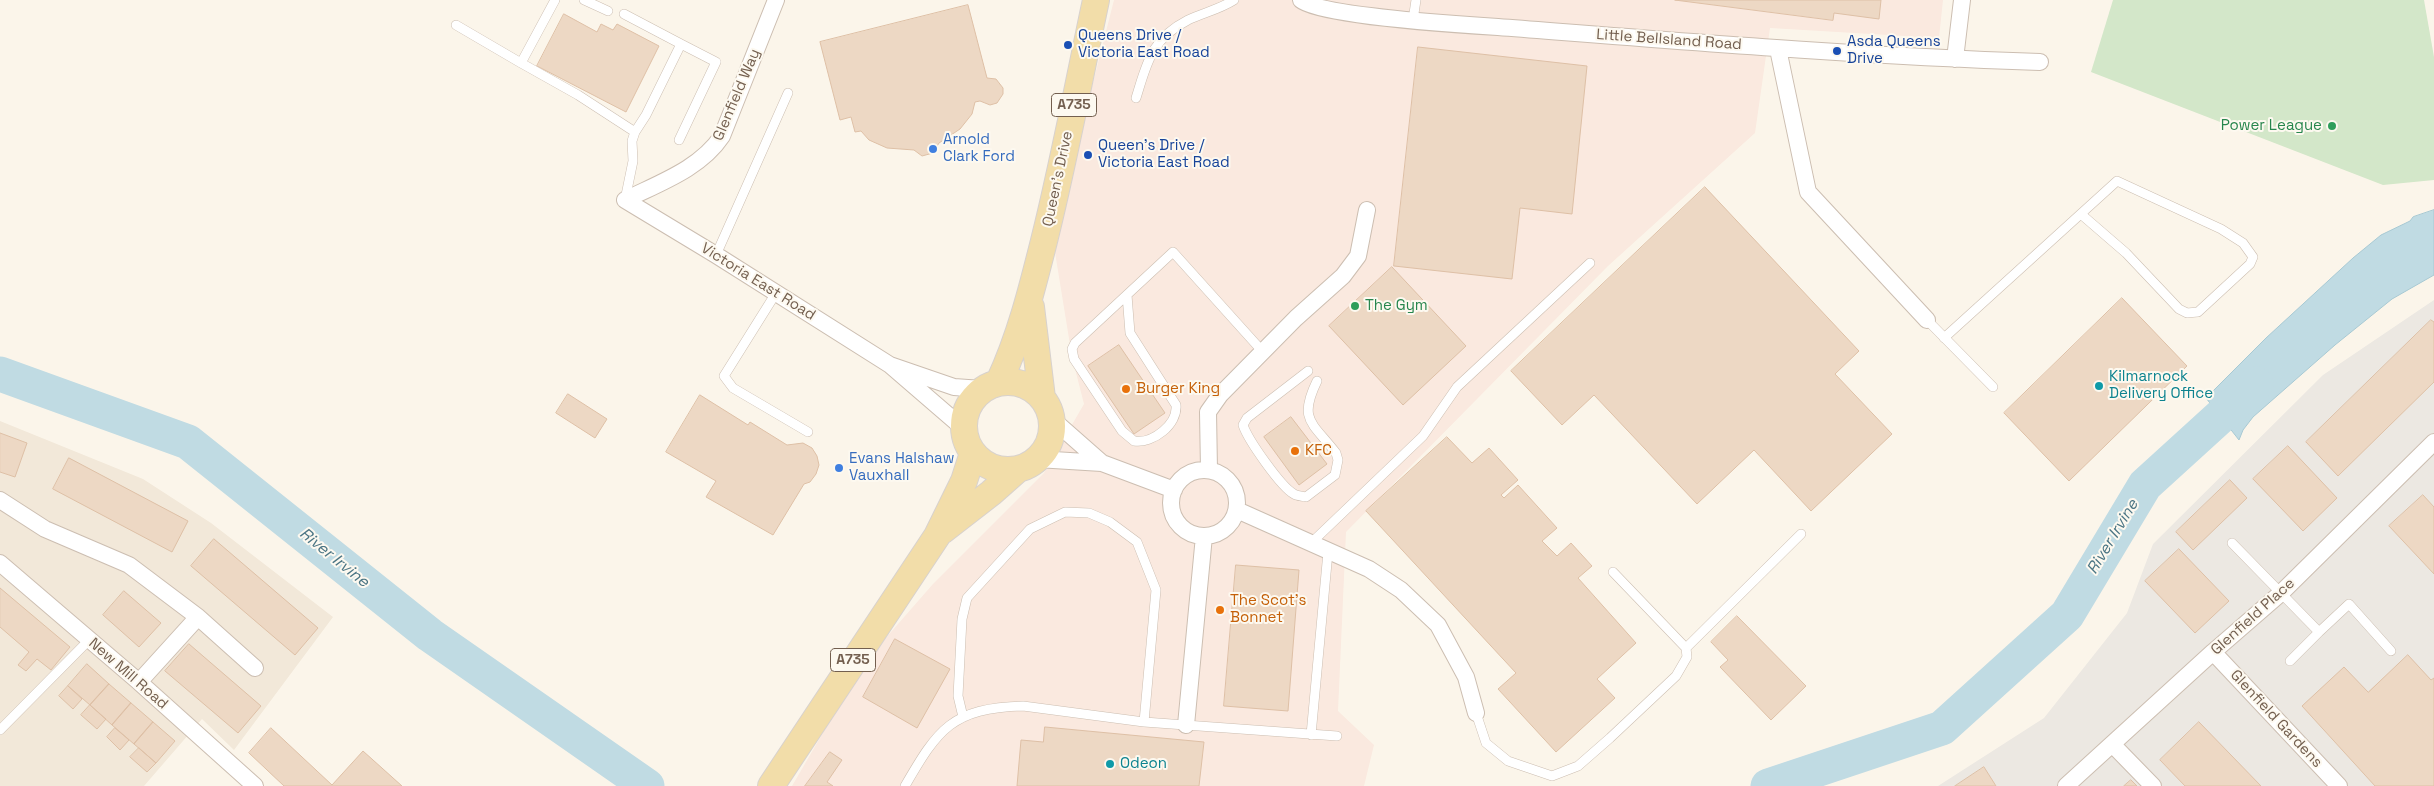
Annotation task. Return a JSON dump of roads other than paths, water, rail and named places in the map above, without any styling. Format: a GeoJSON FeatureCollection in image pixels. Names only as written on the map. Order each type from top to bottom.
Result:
{"type":"FeatureCollection","features":[{"type":"Feature","properties":{"kind":"main road","name":"Queen's Drive"},"geometry":{"type":"LineString","coordinates":[[991,385],[1010,357],[1030,299],[1052,209],[1096,0]]}},
{"type":"Feature","properties":{"kind":"main road","name":"Queen's Drive"},"geometry":{"type":"LineString","coordinates":[[1030,299],[1047,408]]}},
{"type":"Feature","properties":{"kind":"main road"},"geometry":{"type":"LineString","coordinates":[[991,385],[1023,384],[1047,408]]}},
{"type":"Feature","properties":{"kind":"main road","name":"A735"},"geometry":{"type":"LineString","coordinates":[[963,428],[968,406],[991,385]]}},
{"type":"Feature","properties":{"kind":"main road","name":"A735"},"geometry":{"type":"LineString","coordinates":[[937,536],[1027,465],[1049,441],[1047,408]]}},
{"type":"Feature","properties":{"kind":"main road"},"geometry":{"type":"LineString","coordinates":[[963,428],[966,441],[981,462],[992,468],[1004,470],[1027,465]]}},
{"type":"Feature","properties":{"kind":"main road","name":"A735"},"geometry":{"type":"LineString","coordinates":[[771,786],[937,536],[964,481],[973,453]]}},
{"type":"Feature","properties":{"kind":"street","name":"Glenfield Way"},"geometry":{"type":"LineString","coordinates":[[625,200],[702,160],[713,150],[722,136],[776,0]]}},
{"type":"Feature","properties":{"kind":"street","name":"Little Bellsland Road"},"geometry":{"type":"LineString","coordinates":[[1301,0],[1307,5],[1412,20],[1778,49],[2040,62]]}},
{"type":"Feature","properties":{"kind":"street"},"geometry":{"type":"LineString","coordinates":[[1955,59],[1962,0]]}},
{"type":"Feature","properties":{"kind":"street"},"geometry":{"type":"LineString","coordinates":[[1778,49],[1808,192],[1927,320]]}},
{"type":"Feature","properties":{"kind":"street","name":"Victoria East Road"},"geometry":{"type":"LineString","coordinates":[[625,200],[890,365],[963,428]]}},
{"type":"Feature","properties":{"kind":"street"},"geometry":{"type":"LineString","coordinates":[[1209,470],[1208,412],[1220,395],[1296,318],[1343,276],[1358,256],[1367,210]]}},
{"type":"Feature","properties":{"kind":"street","name":"Victoria East Road"},"geometry":{"type":"LineString","coordinates":[[890,365],[954,387],[991,385]]}},
{"type":"Feature","properties":{"kind":"street"},"geometry":{"type":"LineString","coordinates":[[1047,408],[1102,463]]}},
{"type":"Feature","properties":{"kind":"street","name":"Glenfield Place"},"geometry":{"type":"LineString","coordinates":[[2066,786],[2213,652],[2281,593],[2432,448]]}},
{"type":"Feature","properties":{"kind":"street"},"geometry":{"type":"LineString","coordinates":[[1027,465],[1102,463],[1174,490]]}},
{"type":"Feature","properties":{"kind":"street"},"geometry":{"type":"LineString","coordinates":[[1209,470],[1224,476],[1234,489],[1238,499],[1237,510],[1225,529],[1215,534],[1204,536],[1194,534],[1177,521],[1172,511],[1174,490],[1179,481],[1188,474],[1209,470]]}},
{"type":"Feature","properties":{"kind":"street"},"geometry":{"type":"LineString","coordinates":[[0,500],[45,529],[129,565],[198,617],[255,668]]}},
{"type":"Feature","properties":{"kind":"street"},"geometry":{"type":"LineString","coordinates":[[1237,510],[1369,569],[1401,590],[1438,625],[1466,677],[1476,713]]}},
{"type":"Feature","properties":{"kind":"street"},"geometry":{"type":"LineString","coordinates":[[1186,725],[1204,536]]}},
{"type":"Feature","properties":{"kind":"street","name":"New Mill Road"},"geometry":{"type":"LineString","coordinates":[[0,564],[139,682],[255,786]]}},
{"type":"Feature","properties":{"kind":"street"},"geometry":{"type":"LineString","coordinates":[[139,682],[198,617]]}},
{"type":"Feature","properties":{"kind":"street","name":"Glenfield Gardens"},"geometry":{"type":"LineString","coordinates":[[2213,652],[2339,786]]}},
{"type":"Feature","properties":{"kind":"street"},"geometry":{"type":"LineString","coordinates":[[2113,745],[2153,786]]}},
{"type":"Feature","properties":{"kind":"lane"},"geometry":{"type":"LineString","coordinates":[[521,63],[555,0]]}},
{"type":"Feature","properties":{"kind":"lane"},"geometry":{"type":"LineString","coordinates":[[584,0],[608,11]]}},
{"type":"Feature","properties":{"kind":"lane"},"geometry":{"type":"LineString","coordinates":[[1136,98],[1149,57],[1158,41],[1187,21],[1234,0]]}},
{"type":"Feature","properties":{"kind":"lane"},"geometry":{"type":"LineString","coordinates":[[1412,20],[1416,0]]}},
{"type":"Feature","properties":{"kind":"lane"},"geometry":{"type":"LineString","coordinates":[[624,14],[716,62],[679,140]]}},
{"type":"Feature","properties":{"kind":"lane"},"geometry":{"type":"LineString","coordinates":[[456,25],[578,95],[635,132]]}},
{"type":"Feature","properties":{"kind":"lane"},"geometry":{"type":"LineString","coordinates":[[625,200],[633,162],[632,142],[635,132],[646,115],[681,44]]}},
{"type":"Feature","properties":{"kind":"lane"},"geometry":{"type":"LineString","coordinates":[[716,255],[788,93]]}},
{"type":"Feature","properties":{"kind":"lane"},"geometry":{"type":"LineString","coordinates":[[1944,338],[2082,215],[2117,181],[2221,229],[2243,243],[2253,257],[2250,264],[2198,312],[2187,313],[2178,309],[2126,253],[2082,215]]}},
{"type":"Feature","properties":{"kind":"lane"},"geometry":{"type":"LineString","coordinates":[[1127,295],[1130,333],[1176,405],[1177,413],[1172,424],[1146,440],[1134,441],[1128,437],[1074,359],[1072,349],[1075,343],[1173,252],[1263,352]]}},
{"type":"Feature","properties":{"kind":"lane"},"geometry":{"type":"LineString","coordinates":[[1310,544],[1424,436],[1457,387],[1590,263]]}},
{"type":"Feature","properties":{"kind":"lane"},"geometry":{"type":"LineString","coordinates":[[776,294],[724,376],[733,388],[808,432]]}},
{"type":"Feature","properties":{"kind":"lane"},"geometry":{"type":"LineString","coordinates":[[1927,320],[1993,387]]}},
{"type":"Feature","properties":{"kind":"lane"},"geometry":{"type":"LineString","coordinates":[[1308,371],[1247,418],[1243,425],[1247,436],[1286,488],[1295,495],[1306,497],[1335,475],[1338,460],[1336,454],[1307,416],[1307,401],[1317,381]]}},
{"type":"Feature","properties":{"kind":"lane"},"geometry":{"type":"LineString","coordinates":[[963,717],[958,696],[962,619],[967,598],[1030,529],[1065,512],[1089,513],[1110,522],[1137,542],[1156,590],[1144,722]]}},
{"type":"Feature","properties":{"kind":"lane"},"geometry":{"type":"LineString","coordinates":[[1686,648],[1801,534]]}},
{"type":"Feature","properties":{"kind":"lane"},"geometry":{"type":"LineString","coordinates":[[2232,543],[2319,632]]}},
{"type":"Feature","properties":{"kind":"lane"},"geometry":{"type":"LineString","coordinates":[[1312,734],[1328,552]]}},
{"type":"Feature","properties":{"kind":"lane"},"geometry":{"type":"LineString","coordinates":[[1476,713],[1486,743],[1508,761],[1552,776],[1578,766],[1676,676],[1687,656],[1686,648],[1613,572]]}},
{"type":"Feature","properties":{"kind":"lane"},"geometry":{"type":"LineString","coordinates":[[2290,661],[2348,604],[2392,650]]}},
{"type":"Feature","properties":{"kind":"lane"},"geometry":{"type":"LineString","coordinates":[[0,730],[89,640]]}},
{"type":"Feature","properties":{"kind":"lane"},"geometry":{"type":"LineString","coordinates":[[905,786],[939,734],[963,717],[990,709],[1023,706],[1144,722],[1337,736]]}},
{"type":"Feature","properties":{"kind":"water"},"geometry":{"type":"Polygon","coordinates":[[[2434,210],[2434,275],[2392,299],[2335,345],[2253,417],[2243,430],[2239,440],[2206,398],[2266,338],[2353,258],[2381,235],[2410,221],[2413,217],[2434,210]]]}},
{"type":"Feature","properties":{"kind":"waterway","name":"River Irvine"},"geometry":{"type":"LineString","coordinates":[[0,374],[188,442],[430,635],[647,786]]}},
{"type":"Feature","properties":{"kind":"waterway","name":"River Irvine"},"geometry":{"type":"LineString","coordinates":[[1768,786],[1942,728],[2067,615],[2145,485],[2256,384]]}},
{"type":"Feature","properties":{"kind":"place","name":"Queens Drive / Victoria East Road"},"geometry":{"type":"Point","coordinates":[1068,45]}},
{"type":"Feature","properties":{"kind":"place","name":"Asda Queens Drive"},"geometry":{"type":"Point","coordinates":[1837,51]}},
{"type":"Feature","properties":{"kind":"place","name":"Power League"},"geometry":{"type":"Point","coordinates":[2332,126]}},
{"type":"Feature","properties":{"kind":"place","name":"Arnold Clark Ford"},"geometry":{"type":"Point","coordinates":[933,149]}},
{"type":"Feature","properties":{"kind":"place","name":"Queen's Drive / Victoria East Road"},"geometry":{"type":"Point","coordinates":[1088,155]}},
{"type":"Feature","properties":{"kind":"place","name":"The Gym"},"geometry":{"type":"Point","coordinates":[1355,306]}},
{"type":"Feature","properties":{"kind":"place","name":"Kilmarnock Delivery Office"},"geometry":{"type":"Point","coordinates":[2099,386]}},
{"type":"Feature","properties":{"kind":"place","name":"Burger King"},"geometry":{"type":"Point","coordinates":[1126,389]}},
{"type":"Feature","properties":{"kind":"place","name":"KFC"},"geometry":{"type":"Point","coordinates":[1295,451]}},
{"type":"Feature","properties":{"kind":"place","name":"Evans Halshaw Vauxhall"},"geometry":{"type":"Point","coordinates":[839,468]}},
{"type":"Feature","properties":{"kind":"place","name":"The Scot's Bonnet"},"geometry":{"type":"Point","coordinates":[1220,610]}},
{"type":"Feature","properties":{"kind":"place","name":"Odeon"},"geometry":{"type":"Point","coordinates":[1110,764]}}]}
